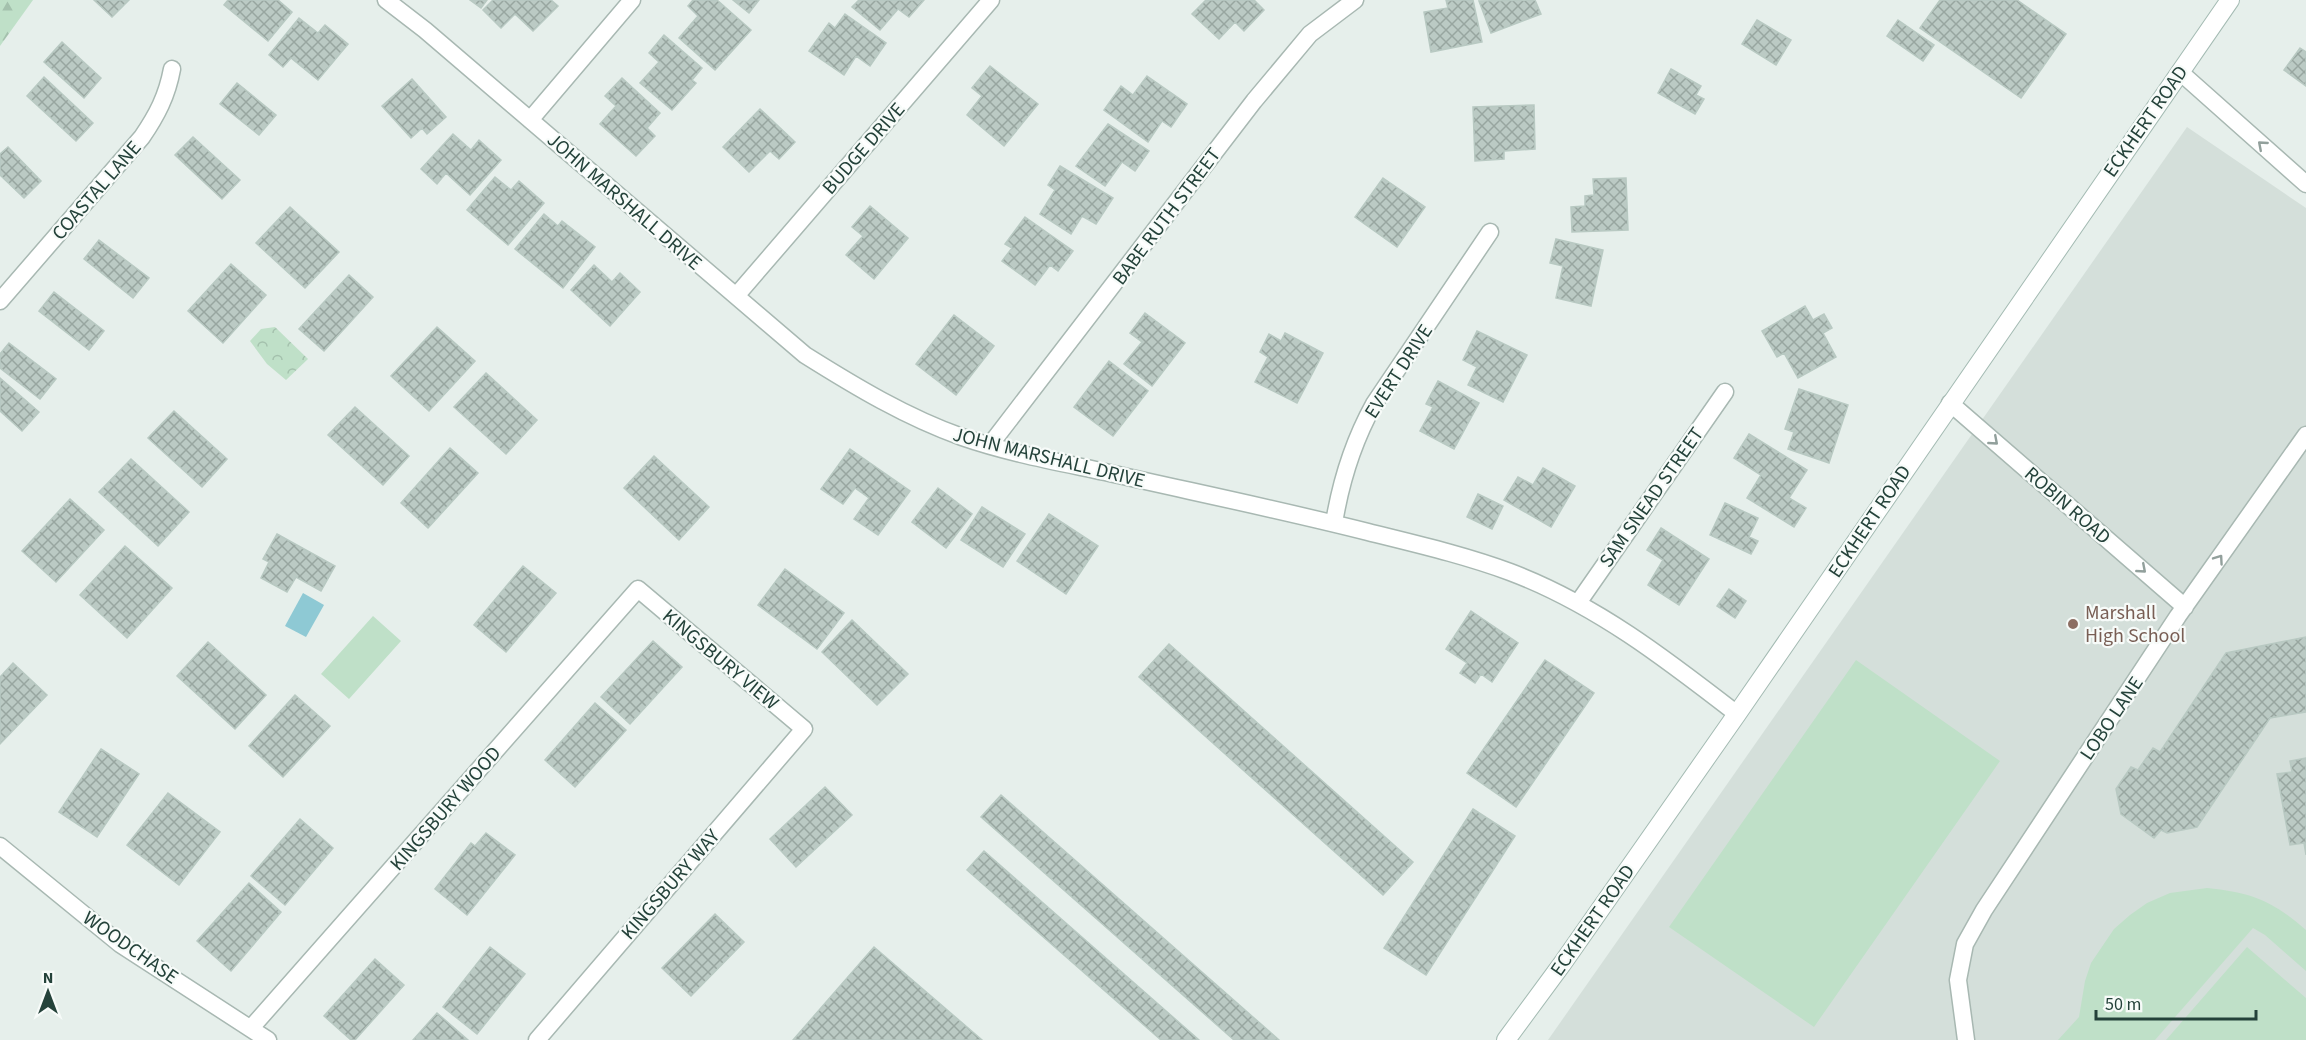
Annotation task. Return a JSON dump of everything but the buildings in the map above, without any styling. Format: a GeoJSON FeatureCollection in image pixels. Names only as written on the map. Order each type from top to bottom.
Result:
{"type":"FeatureCollection","features":[{"type":"Feature","properties":{"kind":"main road","name":"ECKHERT ROAD"},"geometry":{"type":"LineString","coordinates":[[1506,1040],[1737,714],[2230,0]]}},
{"type":"Feature","properties":{"kind":"street","name":"JOHN MARSHALL DRIVE"},"geometry":{"type":"LineString","coordinates":[[386,0],[425,30],[805,355],[862,391],[908,416],[963,438],[1334,523],[1481,562],[1512,573],[1578,603],[1675,666],[1737,714]]}},
{"type":"Feature","properties":{"kind":"street"},"geometry":{"type":"LineString","coordinates":[[530,120],[632,0]]}},
{"type":"Feature","properties":{"kind":"street","name":"BUDGE DRIVE"},"geometry":{"type":"LineString","coordinates":[[736,297],[991,0]]}},
{"type":"Feature","properties":{"kind":"street","name":"BABE RUTH STREET"},"geometry":{"type":"LineString","coordinates":[[990,445],[1254,101],[1310,34],[1355,0]]}},
{"type":"Feature","properties":{"kind":"street","name":"COASTAL LANE"},"geometry":{"type":"LineString","coordinates":[[0,301],[142,137],[160,111],[169,88],[172,69]]}},
{"type":"Feature","properties":{"kind":"street"},"geometry":{"type":"LineString","coordinates":[[2180,72],[2306,183]]}},
{"type":"Feature","properties":{"kind":"street","name":"EVERT DRIVE"},"geometry":{"type":"LineString","coordinates":[[1334,523],[1346,466],[1363,424],[1374,404],[1490,232]]}},
{"type":"Feature","properties":{"kind":"street","name":"SAM SNEAD STREET"},"geometry":{"type":"LineString","coordinates":[[1578,603],[1725,392]]}},
{"type":"Feature","properties":{"kind":"street","name":"ROBIN ROAD"},"geometry":{"type":"LineString","coordinates":[[1950,403],[2185,607]]}},
{"type":"Feature","properties":{"kind":"street","name":"LOBO LANE"},"geometry":{"type":"LineString","coordinates":[[1966,1040],[1958,980],[1965,944],[1984,910],[2185,607],[2306,435]]}},
{"type":"Feature","properties":{"kind":"street","name":"KINGSBURY VIEW"},"geometry":{"type":"LineString","coordinates":[[638,589],[804,729]]}},
{"type":"Feature","properties":{"kind":"street","name":"KINGSBURY WOOD"},"geometry":{"type":"LineString","coordinates":[[251,1028],[638,589]]}},
{"type":"Feature","properties":{"kind":"street","name":"KINGSBURY WAY"},"geometry":{"type":"LineString","coordinates":[[537,1040],[804,729]]}},
{"type":"Feature","properties":{"kind":"street","name":"WOODCHASE"},"geometry":{"type":"LineString","coordinates":[[0,846],[120,944],[268,1040]]}},
{"type":"Feature","properties":{"kind":"shaded area","name":"Marshall High School"},"geometry":{"type":"Polygon","coordinates":[[[2187,127],[2306,208],[2306,1040],[1548,1040],[2187,127]]]}},
{"type":"Feature","properties":{"kind":"green space"},"geometry":{"type":"Polygon","coordinates":[[[0,0],[33,0],[0,46],[0,0]]]}},
{"type":"Feature","properties":{"kind":"green space"},"geometry":{"type":"Polygon","coordinates":[[[275,327],[308,359],[286,380],[267,364],[250,341],[261,329],[275,327]]]}},
{"type":"Feature","properties":{"kind":"green space"},"geometry":{"type":"Polygon","coordinates":[[[373,616],[401,641],[349,699],[321,674],[373,616]]]}},
{"type":"Feature","properties":{"kind":"green space"},"geometry":{"type":"Polygon","coordinates":[[[1856,660],[2000,761],[1814,1027],[1669,927],[1856,660]]]}},
{"type":"Feature","properties":{"kind":"green space"},"geometry":{"type":"Polygon","coordinates":[[[2207,888],[2237,892],[2261,900],[2282,911],[2306,930],[2306,971],[2265,935],[2253,928],[2155,1040],[2058,1040],[2079,1017],[2085,981],[2091,963],[2114,929],[2147,903],[2170,893],[2207,888]]]}},
{"type":"Feature","properties":{"kind":"green space"},"geometry":{"type":"Polygon","coordinates":[[[2247,947],[2306,998],[2306,1040],[2166,1040],[2247,947]]]}},
{"type":"Feature","properties":{"kind":"water"},"geometry":{"type":"Polygon","coordinates":[[[303,593],[324,605],[306,637],[285,626],[303,593]]]}},
{"type":"Feature","properties":{"kind":"place","name":"Marshall High School"},"geometry":{"type":"Point","coordinates":[2073,624]}}]}
